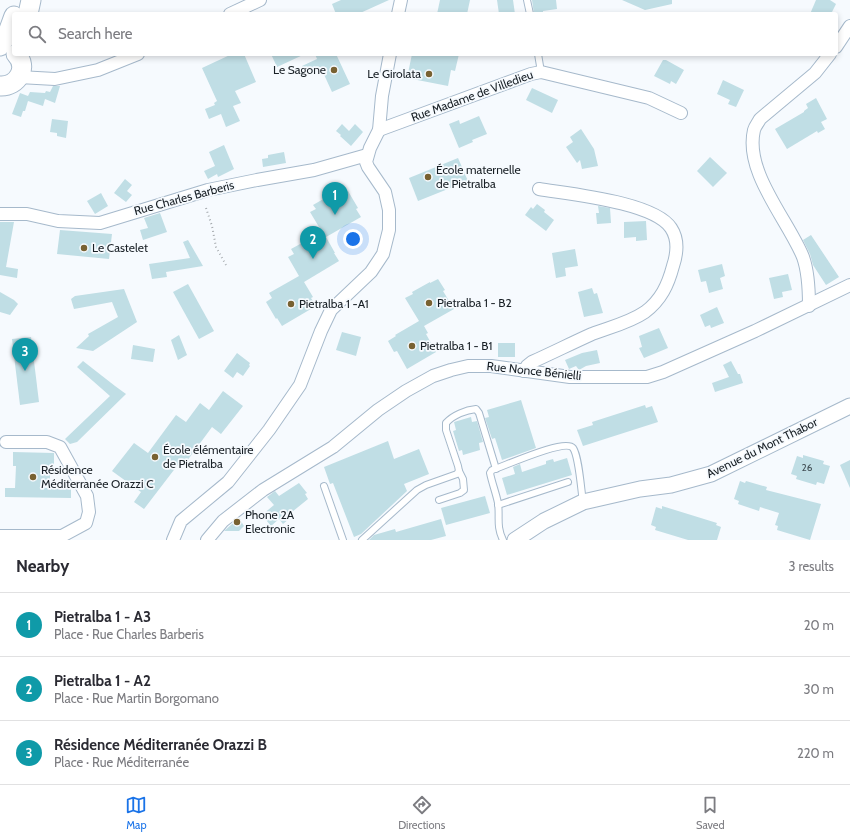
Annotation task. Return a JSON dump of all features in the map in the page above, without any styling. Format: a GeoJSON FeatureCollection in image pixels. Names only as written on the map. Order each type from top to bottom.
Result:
{"type":"FeatureCollection","features":[{"type":"Feature","properties":{"kind":"main road"},"geometry":{"type":"LineString","coordinates":[[15,12],[19,0]]}},
{"type":"Feature","properties":{"kind":"main road"},"geometry":{"type":"LineString","coordinates":[[28,12],[31,0]]}},
{"type":"Feature","properties":{"kind":"main road"},"geometry":{"type":"LineString","coordinates":[[0,46],[7,34],[12,20]]}},
{"type":"Feature","properties":{"kind":"main road"},"geometry":{"type":"LineString","coordinates":[[0,49],[12,52]]}},
{"type":"Feature","properties":{"kind":"main road"},"geometry":{"type":"LineString","coordinates":[[0,86],[11,85],[20,77],[22,66],[18,56]]}},
{"type":"Feature","properties":{"kind":"street"},"geometry":{"type":"LineString","coordinates":[[234,12],[260,0]]}},
{"type":"Feature","properties":{"kind":"street"},"geometry":{"type":"LineString","coordinates":[[398,12],[401,0]]}},
{"type":"Feature","properties":{"kind":"street"},"geometry":{"type":"LineString","coordinates":[[838,44],[850,26]]}},
{"type":"Feature","properties":{"kind":"street"},"geometry":{"type":"LineString","coordinates":[[20,77],[55,79],[98,70],[133,56]]}},
{"type":"Feature","properties":{"kind":"street"},"geometry":{"type":"LineString","coordinates":[[173,540],[181,521],[228,482],[269,430],[300,385],[321,331],[331,310],[371,272],[384,254],[390,230],[390,210],[385,192],[366,162],[367,155],[379,130],[382,96],[390,56]]}},
{"type":"Feature","properties":{"kind":"street"},"geometry":{"type":"LineString","coordinates":[[809,306],[809,289],[803,258],[768,192],[754,160],[754,128],[760,120],[815,73],[828,56]]}},
{"type":"Feature","properties":{"kind":"street","name":"Rue Madame de Villedieu"},"geometry":{"type":"LineString","coordinates":[[379,130],[531,74],[541,72],[649,98],[681,114]]}},
{"type":"Feature","properties":{"kind":"street","name":"Rue Charles Barberis"},"geometry":{"type":"LineString","coordinates":[[0,214],[27,214],[58,221],[100,223],[208,190],[314,170],[367,155]]}},
{"type":"Feature","properties":{"kind":"street"},"geometry":{"type":"LineString","coordinates":[[524,371],[532,362],[592,334],[625,322],[644,313],[654,305],[663,293],[669,281],[677,248],[675,236],[670,227],[660,218],[636,208],[605,199],[539,190]]}},
{"type":"Feature","properties":{"kind":"street","name":"Rue Nonce Bénielli"},"geometry":{"type":"LineString","coordinates":[[206,540],[223,522],[263,490],[333,447],[378,410],[413,387],[445,372],[468,366],[491,366],[570,377],[647,377],[670,369],[809,306],[850,285]]}},
{"type":"Feature","properties":{"kind":"street","name":"Avenue du Mont Thabor"},"geometry":{"type":"LineString","coordinates":[[515,540],[544,521],[583,502],[640,489],[671,485],[711,474],[850,406]]}},
{"type":"Feature","properties":{"kind":"street"},"geometry":{"type":"LineString","coordinates":[[0,536],[62,536],[86,523],[89,512],[87,496],[60,447],[47,442],[6,442]]}},
{"type":"Feature","properties":{"kind":"lane"},"geometry":{"type":"LineString","coordinates":[[527,0],[530,12]]}},
{"type":"Feature","properties":{"kind":"lane"},"geometry":{"type":"LineString","coordinates":[[538,56],[541,72]]}},
{"type":"Feature","properties":{"kind":"lane"},"geometry":{"type":"LineString","coordinates":[[439,500],[460,493],[464,490],[462,479],[446,430],[446,423],[450,418],[476,409],[479,413],[496,469]]}},
{"type":"Feature","properties":{"kind":"lane"},"geometry":{"type":"LineString","coordinates":[[503,540],[498,525],[498,505],[490,473],[496,469],[563,444],[569,445],[573,448],[576,456],[583,502]]}},
{"type":"Feature","properties":{"kind":"lane"},"geometry":{"type":"LineString","coordinates":[[362,540],[417,490],[426,485],[453,476],[459,471]]}},
{"type":"Feature","properties":{"kind":"lane"},"geometry":{"type":"LineString","coordinates":[[498,505],[568,482]]}},
{"type":"Feature","properties":{"kind":"lane"},"geometry":{"type":"LineString","coordinates":[[324,486],[343,540]]}},
{"type":"Feature","properties":{"kind":"path"},"geometry":{"type":"LineString","coordinates":[[206,208],[212,226],[216,247],[226,265]]}},
{"type":"Feature","properties":{"kind":"building"},"geometry":{"type":"Polygon","coordinates":[[[341,0],[389,0],[362,12],[335,12],[332,4],[341,0]]]}},
{"type":"Feature","properties":{"kind":"building"},"geometry":{"type":"Polygon","coordinates":[[[440,0],[470,0],[467,12],[437,12],[440,0]]]}},
{"type":"Feature","properties":{"kind":"building"},"geometry":{"type":"Polygon","coordinates":[[[497,0],[513,0],[515,12],[499,12],[497,0]]]}},
{"type":"Feature","properties":{"kind":"building"},"geometry":{"type":"Polygon","coordinates":[[[532,0],[556,0],[557,9],[534,12],[532,0]]]}},
{"type":"Feature","properties":{"kind":"building"},"geometry":{"type":"Polygon","coordinates":[[[622,0],[672,0],[672,4],[645,10],[622,0]]]}},
{"type":"Feature","properties":{"kind":"building"},"geometry":{"type":"Polygon","coordinates":[[[816,0],[830,0],[836,4],[832,12],[811,12],[816,0]]]}},
{"type":"Feature","properties":{"kind":"building"},"geometry":{"type":"Polygon","coordinates":[[[228,56],[245,56],[256,82],[235,91],[241,103],[233,106],[240,121],[226,127],[221,114],[209,119],[205,109],[215,105],[214,103],[217,101],[202,68],[228,56]]]}},
{"type":"Feature","properties":{"kind":"building"},"geometry":{"type":"Polygon","coordinates":[[[272,56],[301,56],[277,67],[272,56]]]}},
{"type":"Feature","properties":{"kind":"building","name":"Le Sagone"},"geometry":{"type":"Polygon","coordinates":[[[316,56],[337,56],[350,84],[332,92],[321,68],[306,74],[302,66],[317,59],[316,56]]]}},
{"type":"Feature","properties":{"kind":"building"},"geometry":{"type":"Polygon","coordinates":[[[412,56],[459,56],[455,71],[451,70],[448,86],[407,78],[412,56]]]}},
{"type":"Feature","properties":{"kind":"building"},"geometry":{"type":"Polygon","coordinates":[[[663,60],[666,60],[684,70],[676,84],[671,81],[670,84],[654,76],[663,60]]]}},
{"type":"Feature","properties":{"kind":"building"},"geometry":{"type":"Polygon","coordinates":[[[723,80],[744,90],[736,107],[728,104],[730,100],[717,94],[723,80]]]}},
{"type":"Feature","properties":{"kind":"building"},"geometry":{"type":"Polygon","coordinates":[[[53,86],[60,86],[55,103],[45,99],[43,106],[28,101],[25,111],[23,111],[21,117],[12,114],[20,93],[28,96],[30,92],[50,92],[53,86]]]}},
{"type":"Feature","properties":{"kind":"building"},"geometry":{"type":"Polygon","coordinates":[[[532,88],[558,100],[552,113],[526,100],[532,88]]]}},
{"type":"Feature","properties":{"kind":"building"},"geometry":{"type":"Polygon","coordinates":[[[816,98],[827,119],[821,122],[825,129],[818,133],[817,131],[787,149],[775,129],[804,112],[808,108],[806,104],[816,98]]]}},
{"type":"Feature","properties":{"kind":"building"},"geometry":{"type":"Polygon","coordinates":[[[479,116],[487,134],[472,140],[473,142],[459,148],[449,124],[459,120],[460,124],[479,116]]]}},
{"type":"Feature","properties":{"kind":"building"},"geometry":{"type":"Polygon","coordinates":[[[52,119],[68,121],[66,138],[57,136],[57,133],[50,132],[52,119]]]}},
{"type":"Feature","properties":{"kind":"building"},"geometry":{"type":"Polygon","coordinates":[[[342,124],[349,131],[355,124],[363,132],[351,146],[336,131],[342,124]]]}},
{"type":"Feature","properties":{"kind":"building"},"geometry":{"type":"Polygon","coordinates":[[[581,129],[594,149],[598,166],[582,169],[580,160],[577,163],[566,147],[573,142],[570,137],[581,129]]]}},
{"type":"Feature","properties":{"kind":"building"},"geometry":{"type":"Polygon","coordinates":[[[224,145],[234,169],[218,177],[217,174],[208,179],[204,171],[215,166],[209,152],[224,145]]]}},
{"type":"Feature","properties":{"kind":"building"},"geometry":{"type":"Polygon","coordinates":[[[284,152],[286,163],[263,167],[262,159],[268,158],[268,155],[284,152]]]}},
{"type":"Feature","properties":{"kind":"building"},"geometry":{"type":"Polygon","coordinates":[[[710,157],[727,173],[713,187],[697,171],[710,157]]]}},
{"type":"Feature","properties":{"kind":"building"},"geometry":{"type":"Polygon","coordinates":[[[458,158],[468,181],[418,201],[409,178],[458,158]]]}},
{"type":"Feature","properties":{"kind":"building"},"geometry":{"type":"Polygon","coordinates":[[[125,179],[132,185],[127,191],[132,195],[126,202],[114,193],[125,179]]]}},
{"type":"Feature","properties":{"kind":"building"},"geometry":{"type":"Polygon","coordinates":[[[339,190],[342,195],[348,191],[358,208],[356,209],[361,217],[326,237],[339,261],[304,282],[313,297],[311,298],[316,306],[282,326],[266,302],[272,298],[269,293],[299,276],[288,257],[294,254],[291,249],[322,232],[310,212],[316,209],[313,205],[339,190]]]}},
{"type":"Feature","properties":{"kind":"building"},"geometry":{"type":"Polygon","coordinates":[[[101,193],[108,206],[95,214],[87,201],[101,193]]]}},
{"type":"Feature","properties":{"kind":"building"},"geometry":{"type":"Polygon","coordinates":[[[537,204],[554,220],[546,231],[525,215],[531,207],[533,209],[537,204]]]}},
{"type":"Feature","properties":{"kind":"building"},"geometry":{"type":"Polygon","coordinates":[[[598,206],[610,208],[611,223],[597,224],[596,213],[599,213],[598,206]]]}},
{"type":"Feature","properties":{"kind":"building"},"geometry":{"type":"Polygon","coordinates":[[[160,213],[167,232],[143,240],[140,230],[148,228],[144,218],[160,213]]]}},
{"type":"Feature","properties":{"kind":"building"},"geometry":{"type":"Polygon","coordinates":[[[646,221],[647,240],[636,241],[636,237],[624,238],[624,222],[646,221]]]}},
{"type":"Feature","properties":{"kind":"building"},"geometry":{"type":"Polygon","coordinates":[[[0,222],[14,222],[6,267],[18,269],[17,278],[0,275],[0,222]]]}},
{"type":"Feature","properties":{"kind":"building","name":"Le Castelet"},"geometry":{"type":"Polygon","coordinates":[[[60,230],[112,234],[109,259],[57,254],[60,230]]]}},
{"type":"Feature","properties":{"kind":"building"},"geometry":{"type":"Polygon","coordinates":[[[811,235],[839,277],[826,285],[813,265],[810,254],[803,240],[811,235]]]}},
{"type":"Feature","properties":{"kind":"building"},"geometry":{"type":"Polygon","coordinates":[[[188,240],[203,266],[166,272],[167,277],[152,279],[149,264],[190,258],[183,242],[188,240]]]}},
{"type":"Feature","properties":{"kind":"building"},"geometry":{"type":"Polygon","coordinates":[[[575,249],[578,266],[565,268],[566,276],[556,278],[552,253],[575,249]]]}},
{"type":"Feature","properties":{"kind":"building"},"geometry":{"type":"Polygon","coordinates":[[[722,264],[725,276],[720,278],[723,289],[709,293],[706,281],[701,282],[698,270],[722,264]]]}},
{"type":"Feature","properties":{"kind":"building"},"geometry":{"type":"Polygon","coordinates":[[[788,274],[792,290],[782,292],[783,297],[774,299],[769,278],[788,274]]]}},
{"type":"Feature","properties":{"kind":"building"},"geometry":{"type":"Polygon","coordinates":[[[438,279],[445,290],[443,291],[454,309],[424,326],[428,333],[426,334],[436,352],[407,369],[397,351],[394,352],[388,341],[396,336],[395,335],[419,321],[405,298],[413,294],[412,292],[438,279]]]}},
{"type":"Feature","properties":{"kind":"building"},"geometry":{"type":"Polygon","coordinates":[[[188,284],[214,331],[199,339],[173,292],[188,284]]]}},
{"type":"Feature","properties":{"kind":"building"},"geometry":{"type":"Polygon","coordinates":[[[592,288],[594,294],[597,293],[603,313],[584,317],[578,292],[592,288]]]}},
{"type":"Feature","properties":{"kind":"building"},"geometry":{"type":"Polygon","coordinates":[[[124,289],[137,322],[93,351],[76,348],[89,336],[88,334],[118,317],[112,302],[74,309],[71,299],[75,296],[124,289]]]}},
{"type":"Feature","properties":{"kind":"building"},"geometry":{"type":"Polygon","coordinates":[[[0,292],[18,304],[10,315],[0,312],[0,292]]]}},
{"type":"Feature","properties":{"kind":"building"},"geometry":{"type":"Polygon","coordinates":[[[717,307],[724,323],[711,328],[710,325],[705,327],[700,315],[717,307]]]}},
{"type":"Feature","properties":{"kind":"building"},"geometry":{"type":"Polygon","coordinates":[[[659,328],[668,348],[644,358],[639,348],[642,347],[639,336],[659,328]]]}},
{"type":"Feature","properties":{"kind":"building"},"geometry":{"type":"Polygon","coordinates":[[[342,332],[361,337],[356,356],[336,350],[342,332]]]}},
{"type":"Feature","properties":{"kind":"building"},"geometry":{"type":"Polygon","coordinates":[[[179,335],[187,355],[178,360],[171,340],[179,335]]]}},
{"type":"Feature","properties":{"kind":"building"},"geometry":{"type":"Polygon","coordinates":[[[31,337],[39,402],[20,405],[12,339],[31,337]]]}},
{"type":"Feature","properties":{"kind":"building"},"geometry":{"type":"Polygon","coordinates":[[[498,343],[515,343],[515,357],[498,357],[498,343]]]}},
{"type":"Feature","properties":{"kind":"building"},"geometry":{"type":"Polygon","coordinates":[[[133,345],[155,349],[153,362],[131,359],[133,345]]]}},
{"type":"Feature","properties":{"kind":"building"},"geometry":{"type":"Polygon","coordinates":[[[597,350],[600,363],[586,366],[579,370],[576,366],[569,369],[565,360],[582,353],[597,350]]]}},
{"type":"Feature","properties":{"kind":"building"},"geometry":{"type":"Polygon","coordinates":[[[237,353],[250,363],[250,366],[243,376],[237,372],[233,378],[224,371],[237,353]]]}},
{"type":"Feature","properties":{"kind":"building"},"geometry":{"type":"Polygon","coordinates":[[[83,361],[126,394],[77,442],[70,444],[65,439],[110,396],[77,367],[83,361]]]}},
{"type":"Feature","properties":{"kind":"building"},"geometry":{"type":"Polygon","coordinates":[[[731,361],[738,374],[740,374],[743,383],[715,392],[712,383],[729,377],[723,365],[731,361]]]}},
{"type":"Feature","properties":{"kind":"building"},"geometry":{"type":"Polygon","coordinates":[[[223,391],[243,406],[221,434],[212,427],[184,465],[180,462],[144,509],[134,502],[141,492],[112,471],[134,443],[148,453],[176,415],[186,422],[200,403],[209,410],[223,391]]]}},
{"type":"Feature","properties":{"kind":"building"},"geometry":{"type":"Polygon","coordinates":[[[521,400],[536,448],[502,460],[495,438],[492,439],[485,418],[489,417],[487,410],[521,400]]]}},
{"type":"Feature","properties":{"kind":"building"},"geometry":{"type":"Polygon","coordinates":[[[645,405],[646,408],[652,406],[658,422],[583,446],[577,430],[593,425],[592,422],[645,405]]]}},
{"type":"Feature","properties":{"kind":"building"},"geometry":{"type":"Polygon","coordinates":[[[471,417],[472,422],[477,421],[483,442],[479,443],[480,450],[463,455],[462,450],[459,451],[453,431],[456,430],[454,422],[471,417]]]}},
{"type":"Feature","properties":{"kind":"building"},"geometry":{"type":"Polygon","coordinates":[[[388,441],[394,459],[419,449],[429,474],[404,484],[407,491],[361,534],[354,537],[333,483],[330,484],[324,467],[388,441]]]}},
{"type":"Feature","properties":{"kind":"building","name":"Résidence Méditerranée Orazzi C"},"geometry":{"type":"Polygon","coordinates":[[[13,452],[54,453],[54,466],[50,466],[50,488],[71,488],[71,498],[5,497],[5,488],[15,488],[16,466],[13,466],[13,452]]]}},
{"type":"Feature","properties":{"kind":"building"},"geometry":{"type":"Polygon","coordinates":[[[803,455],[824,461],[823,464],[830,466],[824,484],[817,482],[816,485],[796,479],[797,476],[791,474],[797,456],[803,458],[803,455]]]}},
{"type":"Feature","properties":{"kind":"building"},"geometry":{"type":"Polygon","coordinates":[[[567,458],[572,475],[507,495],[502,478],[515,474],[513,467],[520,464],[522,472],[546,464],[546,461],[553,459],[554,462],[567,458]]]}},
{"type":"Feature","properties":{"kind":"building"},"geometry":{"type":"Polygon","coordinates":[[[850,460],[850,488],[840,465],[850,460]]]}},
{"type":"Feature","properties":{"kind":"building"},"geometry":{"type":"Polygon","coordinates":[[[740,481],[745,483],[746,481],[767,487],[766,490],[821,504],[810,540],[777,530],[778,526],[775,525],[779,513],[760,507],[759,511],[738,504],[739,501],[734,499],[740,481]]]}},
{"type":"Feature","properties":{"kind":"building"},"geometry":{"type":"Polygon","coordinates":[[[299,483],[307,493],[305,494],[308,499],[287,516],[289,519],[283,524],[279,519],[271,526],[262,515],[274,505],[267,497],[275,491],[279,496],[299,483]]]}},
{"type":"Feature","properties":{"kind":"building"},"geometry":{"type":"Polygon","coordinates":[[[485,496],[490,513],[446,525],[441,508],[485,496]]]}},
{"type":"Feature","properties":{"kind":"building"},"geometry":{"type":"Polygon","coordinates":[[[662,506],[717,523],[716,525],[721,527],[717,540],[688,540],[655,530],[656,527],[651,525],[656,507],[662,509],[662,506]]]}},
{"type":"Feature","properties":{"kind":"building","name":"Phone 2A Electronic"},"geometry":{"type":"Polygon","coordinates":[[[239,518],[244,526],[239,531],[224,531],[239,518]]]}},
{"type":"Feature","properties":{"kind":"building"},"geometry":{"type":"Polygon","coordinates":[[[441,519],[446,536],[431,540],[369,540],[374,535],[395,529],[396,532],[441,519]]]}},
{"type":"Feature","properties":{"kind":"place","name":"Le Sagone"},"geometry":{"type":"Point","coordinates":[334,70]}},
{"type":"Feature","properties":{"kind":"place","name":"Le Girolata"},"geometry":{"type":"Point","coordinates":[429,74]}},
{"type":"Feature","properties":{"kind":"place","name":"École maternelle de Pietralba"},"geometry":{"type":"Point","coordinates":[428,177]}},
{"type":"Feature","properties":{"kind":"place","name":"Pietralba 1 - A3"},"geometry":{"type":"Point","coordinates":[335,215]}},
{"type":"Feature","properties":{"kind":"place","name":"Le Castelet"},"geometry":{"type":"Point","coordinates":[84,248]}},
{"type":"Feature","properties":{"kind":"place","name":"Pietralba 1 - A2"},"geometry":{"type":"Point","coordinates":[313,259]}},
{"type":"Feature","properties":{"kind":"place","name":"Pietralba 1 - B2"},"geometry":{"type":"Point","coordinates":[429,303]}},
{"type":"Feature","properties":{"kind":"place","name":"Pietralba 1 -A1"},"geometry":{"type":"Point","coordinates":[291,304]}},
{"type":"Feature","properties":{"kind":"place","name":"Pietralba 1 - B1"},"geometry":{"type":"Point","coordinates":[412,346]}},
{"type":"Feature","properties":{"kind":"place","name":"Résidence Méditerranée Orazzi B"},"geometry":{"type":"Point","coordinates":[25,371]}},
{"type":"Feature","properties":{"kind":"place","name":"École élémentaire de Pietralba"},"geometry":{"type":"Point","coordinates":[155,457]}},
{"type":"Feature","properties":{"kind":"place","name":"Résidence Méditerranée Orazzi C"},"geometry":{"type":"Point","coordinates":[33,477]}},
{"type":"Feature","properties":{"kind":"place","name":"Phone 2A Electronic"},"geometry":{"type":"Point","coordinates":[237,522]}}]}
